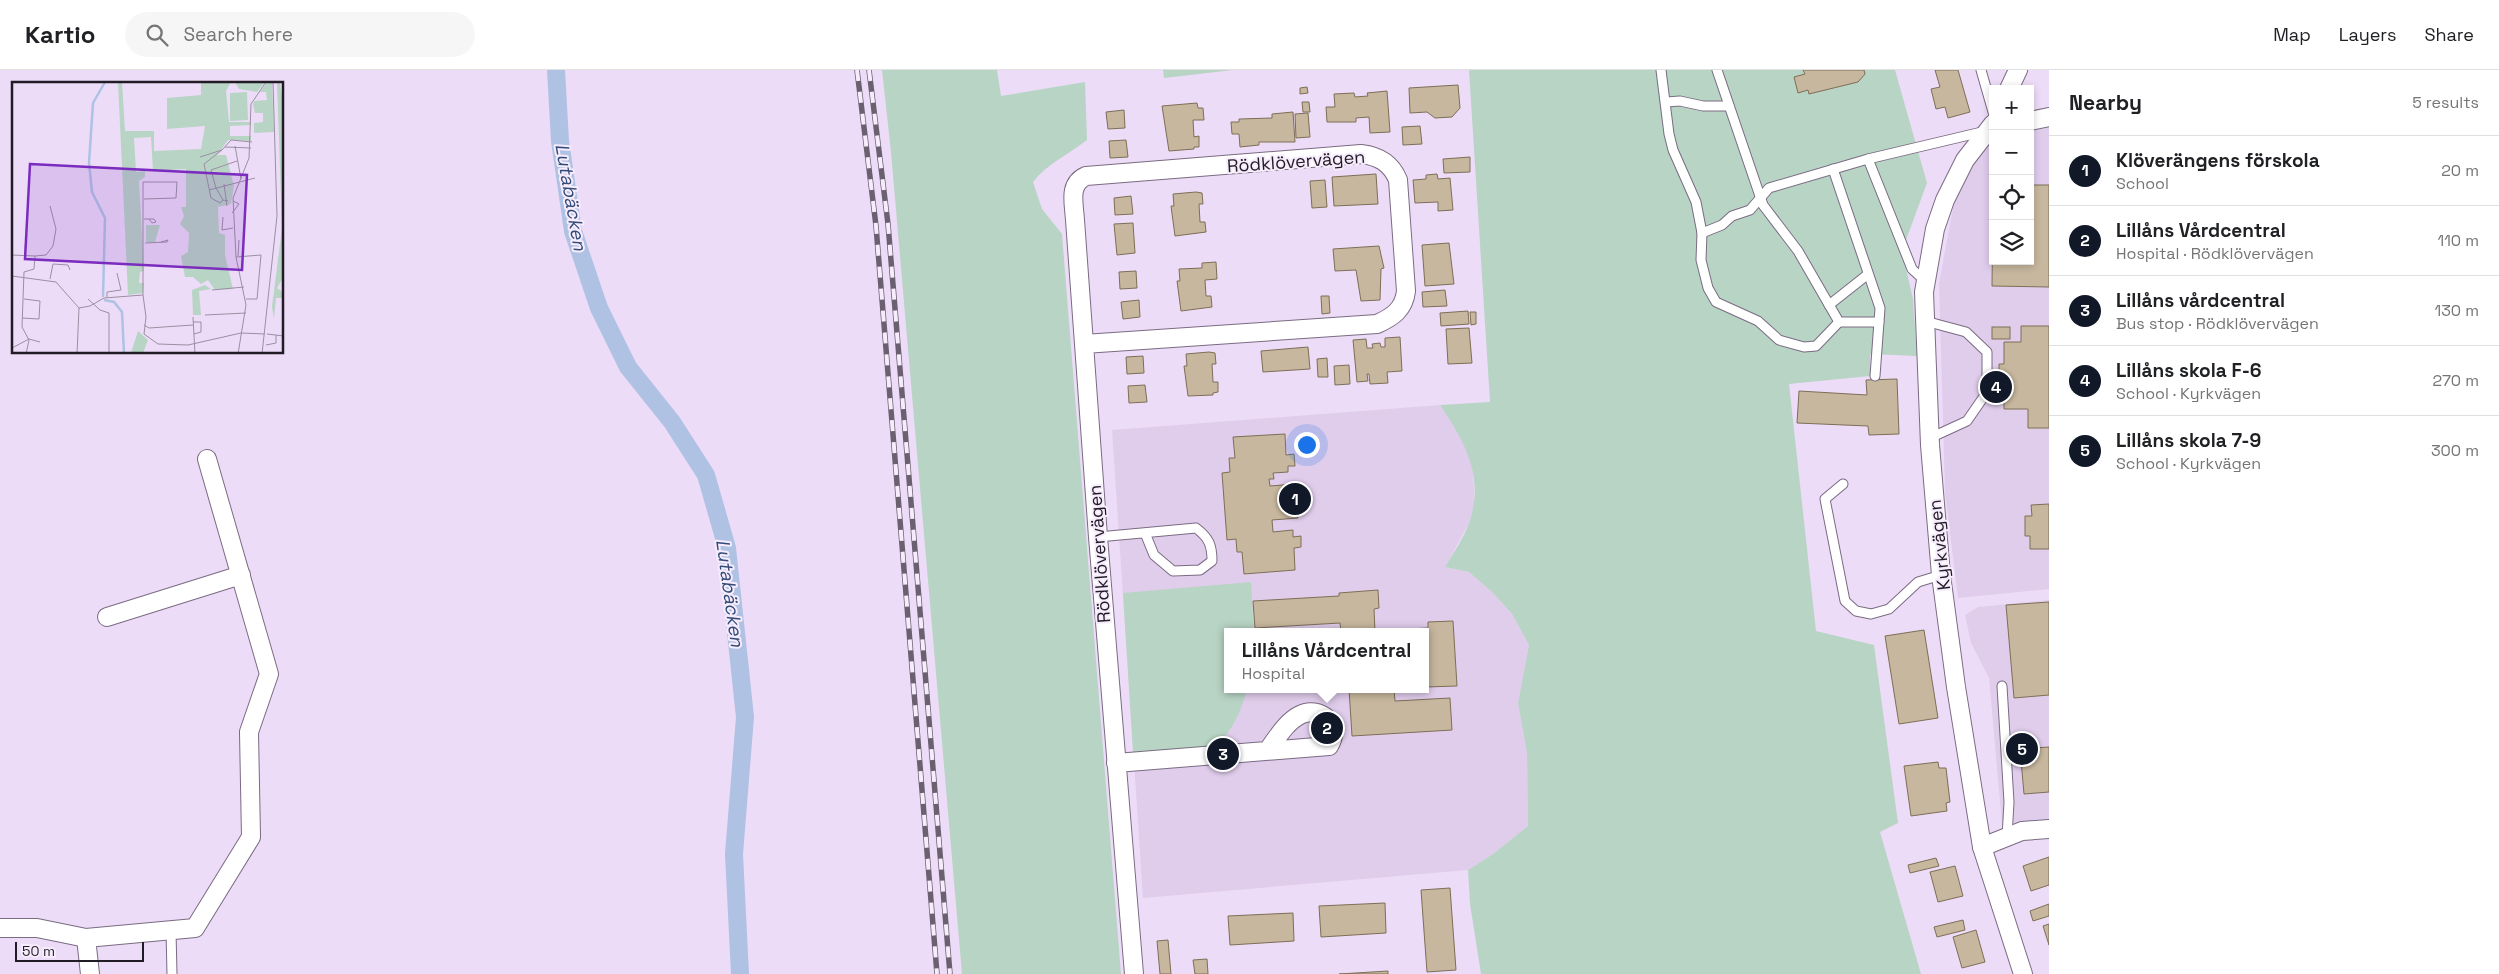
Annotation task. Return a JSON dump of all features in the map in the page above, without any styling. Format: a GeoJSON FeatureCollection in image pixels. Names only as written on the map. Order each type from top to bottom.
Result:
{"type":"FeatureCollection","features":[{"type":"Feature","properties":{"kind":"street"},"geometry":{"type":"LineString","coordinates":[[2011,85],[2018,70]]}},
{"type":"Feature","properties":{"kind":"street"},"geometry":{"type":"LineString","coordinates":[[2034,120],[2049,118]]}},
{"type":"Feature","properties":{"kind":"street","name":"Kyrkvägen"},"geometry":{"type":"LineString","coordinates":[[1989,128],[1965,160],[1945,200],[1935,229],[1925,281],[1925,321],[1930,438],[1941,575],[1956,687],[1982,847],[2023,974]]}},
{"type":"Feature","properties":{"kind":"street","name":"Rödklövervägen"},"geometry":{"type":"LineString","coordinates":[[1084,344],[1377,324],[1390,319],[1400,309],[1405,300],[1406,291],[1398,180],[1395,174],[1382,160],[1373,155],[1361,154],[1086,176],[1078,180],[1074,187],[1084,344],[1098,537],[1134,974]]}},
{"type":"Feature","properties":{"kind":"street"},"geometry":{"type":"LineString","coordinates":[[0,928],[38,928],[86,938],[195,928],[251,837],[248,732],[269,674],[207,459]]}},
{"type":"Feature","properties":{"kind":"street"},"geometry":{"type":"LineString","coordinates":[[107,618],[241,575]]}},
{"type":"Feature","properties":{"kind":"street"},"geometry":{"type":"LineString","coordinates":[[1116,763],[1268,750]]}},
{"type":"Feature","properties":{"kind":"street"},"geometry":{"type":"LineString","coordinates":[[1982,847],[2022,831],[2049,829]]}},
{"type":"Feature","properties":{"kind":"street"},"geometry":{"type":"LineString","coordinates":[[86,938],[90,974]]}},
{"type":"Feature","properties":{"kind":"lane"},"geometry":{"type":"LineString","coordinates":[[1661,70],[1671,142],[1696,202],[1702,232],[1701,260],[1708,288],[1716,302],[1758,320],[1779,340],[1804,347],[1816,346],[1839,322],[1879,322]]}},
{"type":"Feature","properties":{"kind":"lane"},"geometry":{"type":"LineString","coordinates":[[1717,70],[1764,205],[1798,251],[1839,322]]}},
{"type":"Feature","properties":{"kind":"lane"},"geometry":{"type":"LineString","coordinates":[[1981,70],[1989,109]]}},
{"type":"Feature","properties":{"kind":"lane"},"geometry":{"type":"LineString","coordinates":[[1666,102],[1680,101],[1703,106],[1729,106]]}},
{"type":"Feature","properties":{"kind":"lane"},"geometry":{"type":"LineString","coordinates":[[1702,232],[1722,225],[1732,216],[1750,210],[1769,188],[1989,125]]}},
{"type":"Feature","properties":{"kind":"lane"},"geometry":{"type":"LineString","coordinates":[[1868,159],[1912,269],[1925,281]]}},
{"type":"Feature","properties":{"kind":"lane"},"geometry":{"type":"LineString","coordinates":[[1833,169],[1867,275],[1880,308],[1875,376]]}},
{"type":"Feature","properties":{"kind":"lane"},"geometry":{"type":"LineString","coordinates":[[1829,305],[1867,275]]}},
{"type":"Feature","properties":{"kind":"lane"},"geometry":{"type":"LineString","coordinates":[[1925,321],[1966,332],[1987,352],[1987,392],[1967,421],[1930,438]]}},
{"type":"Feature","properties":{"kind":"lane"},"geometry":{"type":"LineString","coordinates":[[1843,484],[1825,499],[1845,601],[1856,611],[1871,614],[1888,609],[1918,582],[1941,575]]}},
{"type":"Feature","properties":{"kind":"lane"},"geometry":{"type":"LineString","coordinates":[[1098,537],[1196,528],[1205,535],[1212,546],[1212,561],[1200,570],[1173,571],[1154,555],[1145,533]]}},
{"type":"Feature","properties":{"kind":"lane"},"geometry":{"type":"LineString","coordinates":[[2002,686],[2009,802],[2007,837]]}},
{"type":"Feature","properties":{"kind":"lane"},"geometry":{"type":"LineString","coordinates":[[171,930],[172,974]]}},
{"type":"Feature","properties":{"kind":"shaded area"},"geometry":{"type":"Polygon","coordinates":[[[2049,121],[2049,589],[1958,598],[1945,492],[1939,283],[1956,192],[1989,142],[1989,265],[2034,265],[2034,124],[2049,121]]]}},
{"type":"Feature","properties":{"kind":"shaded area"},"geometry":{"type":"Polygon","coordinates":[[[1440,405],[1463,438],[1472,462],[1474,491],[1474,507],[1468,525],[1445,567],[1469,572],[1493,593],[1512,614],[1529,645],[1518,703],[1527,753],[1528,826],[1493,854],[1468,870],[1143,898],[1112,430],[1440,405]]]}},
{"type":"Feature","properties":{"kind":"shaded area"},"geometry":{"type":"Polygon","coordinates":[[[2049,600],[2049,820],[2002,824],[1989,678],[1971,643],[1965,615],[1978,607],[2049,600]]]}},
{"type":"Feature","properties":{"kind":"green space"},"geometry":{"type":"Polygon","coordinates":[[[882,70],[997,70],[1001,96],[1085,82],[1087,140],[1051,164],[1033,182],[1042,209],[1062,234],[1121,974],[962,974],[891,152],[882,70]]]}},
{"type":"Feature","properties":{"kind":"green space"},"geometry":{"type":"Polygon","coordinates":[[[1163,70],[1233,70],[1164,78],[1163,70]]]}},
{"type":"Feature","properties":{"kind":"green space"},"geometry":{"type":"Polygon","coordinates":[[[1469,70],[1895,70],[1927,183],[1902,251],[1913,299],[1917,356],[1870,354],[1870,376],[1789,384],[1816,631],[1874,645],[1898,823],[1880,832],[1921,974],[1481,974],[1470,904],[1468,870],[1493,854],[1528,826],[1527,753],[1518,703],[1529,645],[1512,614],[1493,593],[1469,572],[1445,567],[1467,529],[1475,490],[1470,461],[1464,446],[1440,405],[1490,402],[1469,70]]]}},
{"type":"Feature","properties":{"kind":"green space"},"geometry":{"type":"Polygon","coordinates":[[[1251,582],[1254,628],[1224,628],[1224,693],[1246,693],[1236,720],[1221,740],[1209,746],[1133,752],[1123,593],[1251,582]]]}},
{"type":"Feature","properties":{"kind":"building"},"geometry":{"type":"Polygon","coordinates":[[[1803,70],[1864,70],[1865,74],[1858,82],[1809,94],[1808,90],[1798,93],[1794,77],[1805,74],[1803,70]]]}},
{"type":"Feature","properties":{"kind":"building"},"geometry":{"type":"Polygon","coordinates":[[[1935,70],[1958,70],[1970,112],[1948,118],[1945,107],[1936,109],[1931,89],[1940,87],[1935,70]]]}},
{"type":"Feature","properties":{"kind":"building"},"geometry":{"type":"Polygon","coordinates":[[[1458,85],[1460,108],[1452,117],[1435,118],[1427,112],[1410,113],[1409,88],[1458,85]]]}},
{"type":"Feature","properties":{"kind":"building"},"geometry":{"type":"Polygon","coordinates":[[[1307,87],[1308,93],[1300,94],[1300,88],[1307,87]]]}},
{"type":"Feature","properties":{"kind":"building"},"geometry":{"type":"Polygon","coordinates":[[[1387,91],[1390,132],[1370,133],[1369,117],[1356,118],[1356,122],[1327,122],[1326,107],[1335,107],[1334,94],[1354,93],[1355,97],[1368,96],[1367,93],[1387,91]]]}},
{"type":"Feature","properties":{"kind":"building"},"geometry":{"type":"Polygon","coordinates":[[[1302,102],[1309,102],[1310,112],[1303,112],[1302,102]]]}},
{"type":"Feature","properties":{"kind":"building"},"geometry":{"type":"Polygon","coordinates":[[[1197,103],[1198,108],[1203,108],[1204,120],[1193,120],[1194,137],[1199,136],[1199,147],[1169,151],[1162,106],[1197,103]]]}},
{"type":"Feature","properties":{"kind":"building"},"geometry":{"type":"Polygon","coordinates":[[[1124,110],[1125,128],[1108,129],[1106,112],[1124,110]]]}},
{"type":"Feature","properties":{"kind":"building"},"geometry":{"type":"Polygon","coordinates":[[[1293,112],[1295,142],[1259,142],[1259,145],[1240,147],[1239,134],[1232,134],[1231,122],[1239,122],[1239,119],[1272,118],[1272,114],[1293,112]]]}},
{"type":"Feature","properties":{"kind":"building"},"geometry":{"type":"Polygon","coordinates":[[[1308,113],[1310,137],[1296,138],[1295,114],[1308,113]]]}},
{"type":"Feature","properties":{"kind":"building"},"geometry":{"type":"Polygon","coordinates":[[[1420,126],[1422,144],[1403,145],[1402,127],[1420,126]]]}},
{"type":"Feature","properties":{"kind":"building"},"geometry":{"type":"Polygon","coordinates":[[[1126,140],[1128,157],[1110,158],[1109,141],[1126,140]]]}},
{"type":"Feature","properties":{"kind":"building"},"geometry":{"type":"Polygon","coordinates":[[[1470,157],[1470,172],[1444,173],[1443,159],[1470,157]]]}},
{"type":"Feature","properties":{"kind":"building"},"geometry":{"type":"Polygon","coordinates":[[[1376,174],[1378,204],[1334,206],[1332,177],[1376,174]]]}},
{"type":"Feature","properties":{"kind":"building"},"geometry":{"type":"Polygon","coordinates":[[[1437,174],[1438,179],[1450,178],[1453,210],[1438,211],[1438,202],[1415,203],[1413,180],[1426,179],[1426,175],[1437,174]]]}},
{"type":"Feature","properties":{"kind":"building"},"geometry":{"type":"Polygon","coordinates":[[[1325,180],[1327,207],[1312,208],[1310,181],[1325,180]]]}},
{"type":"Feature","properties":{"kind":"building"},"geometry":{"type":"Polygon","coordinates":[[[2034,185],[2049,185],[2049,287],[1992,286],[1992,265],[2034,265],[2034,185]]]}},
{"type":"Feature","properties":{"kind":"building"},"geometry":{"type":"Polygon","coordinates":[[[1202,193],[1203,204],[1199,204],[1200,222],[1205,222],[1206,232],[1175,236],[1171,206],[1174,206],[1173,194],[1202,193]]]}},
{"type":"Feature","properties":{"kind":"building"},"geometry":{"type":"Polygon","coordinates":[[[1131,196],[1133,214],[1115,215],[1114,198],[1131,196]]]}},
{"type":"Feature","properties":{"kind":"building"},"geometry":{"type":"Polygon","coordinates":[[[1133,223],[1135,253],[1117,255],[1114,224],[1133,223]]]}},
{"type":"Feature","properties":{"kind":"building"},"geometry":{"type":"Polygon","coordinates":[[[1449,243],[1454,284],[1425,286],[1422,245],[1449,243]]]}},
{"type":"Feature","properties":{"kind":"building"},"geometry":{"type":"Polygon","coordinates":[[[1379,246],[1384,268],[1381,269],[1380,300],[1361,301],[1356,270],[1335,271],[1333,249],[1379,246]]]}},
{"type":"Feature","properties":{"kind":"building"},"geometry":{"type":"Polygon","coordinates":[[[1216,262],[1217,279],[1205,280],[1206,296],[1211,296],[1212,307],[1181,311],[1177,281],[1180,281],[1179,269],[1202,268],[1202,263],[1216,262]]]}},
{"type":"Feature","properties":{"kind":"building"},"geometry":{"type":"Polygon","coordinates":[[[1136,271],[1137,288],[1120,289],[1119,272],[1136,271]]]}},
{"type":"Feature","properties":{"kind":"building"},"geometry":{"type":"Polygon","coordinates":[[[1445,290],[1447,306],[1423,307],[1422,292],[1445,290]]]}},
{"type":"Feature","properties":{"kind":"building"},"geometry":{"type":"Polygon","coordinates":[[[1321,296],[1329,296],[1330,313],[1322,314],[1321,296]]]}},
{"type":"Feature","properties":{"kind":"building"},"geometry":{"type":"Polygon","coordinates":[[[1139,300],[1140,317],[1123,319],[1121,302],[1139,300]]]}},
{"type":"Feature","properties":{"kind":"building"},"geometry":{"type":"Polygon","coordinates":[[[1468,311],[1469,324],[1441,326],[1440,313],[1468,311]]]}},
{"type":"Feature","properties":{"kind":"building"},"geometry":{"type":"Polygon","coordinates":[[[1470,312],[1476,312],[1476,324],[1471,325],[1470,312]]]}},
{"type":"Feature","properties":{"kind":"building"},"geometry":{"type":"Polygon","coordinates":[[[2021,326],[2049,326],[2049,428],[2028,428],[2028,409],[2004,409],[2004,394],[1998,391],[1994,382],[1999,379],[1999,364],[2004,364],[2004,342],[2021,342],[2021,326]]]}},
{"type":"Feature","properties":{"kind":"building"},"geometry":{"type":"Polygon","coordinates":[[[1992,327],[2010,327],[2010,339],[1992,339],[1992,327]]]}},
{"type":"Feature","properties":{"kind":"building"},"geometry":{"type":"Polygon","coordinates":[[[1469,328],[1472,363],[1448,364],[1446,329],[1469,328]]]}},
{"type":"Feature","properties":{"kind":"building"},"geometry":{"type":"Polygon","coordinates":[[[1400,337],[1402,371],[1387,372],[1388,383],[1370,384],[1369,374],[1367,374],[1368,381],[1357,382],[1353,340],[1366,339],[1367,348],[1373,348],[1372,344],[1380,343],[1381,347],[1385,347],[1385,338],[1400,337]]]}},
{"type":"Feature","properties":{"kind":"building"},"geometry":{"type":"Polygon","coordinates":[[[1308,347],[1310,369],[1263,372],[1261,351],[1308,347]]]}},
{"type":"Feature","properties":{"kind":"building"},"geometry":{"type":"Polygon","coordinates":[[[1215,353],[1216,364],[1212,364],[1213,382],[1218,382],[1218,392],[1213,393],[1213,395],[1188,396],[1184,366],[1187,366],[1186,354],[1215,353]]]}},
{"type":"Feature","properties":{"kind":"building"},"geometry":{"type":"Polygon","coordinates":[[[1143,356],[1144,373],[1127,374],[1126,357],[1143,356]]]}},
{"type":"Feature","properties":{"kind":"building"},"geometry":{"type":"Polygon","coordinates":[[[1327,358],[1328,377],[1318,377],[1317,359],[1327,358]]]}},
{"type":"Feature","properties":{"kind":"building"},"geometry":{"type":"Polygon","coordinates":[[[1349,365],[1350,384],[1335,385],[1334,366],[1349,365]]]}},
{"type":"Feature","properties":{"kind":"building"},"geometry":{"type":"Polygon","coordinates":[[[1897,379],[1899,434],[1869,435],[1868,426],[1797,423],[1799,391],[1867,395],[1866,380],[1897,379]]]}},
{"type":"Feature","properties":{"kind":"building"},"geometry":{"type":"Polygon","coordinates":[[[1145,385],[1147,402],[1129,403],[1128,386],[1145,385]]]}},
{"type":"Feature","properties":{"kind":"building"},"geometry":{"type":"Polygon","coordinates":[[[1285,434],[1286,455],[1294,454],[1295,466],[1288,466],[1288,472],[1273,473],[1274,479],[1269,479],[1270,486],[1296,484],[1296,495],[1304,494],[1305,506],[1297,507],[1298,518],[1272,520],[1273,532],[1293,530],[1293,537],[1301,536],[1301,547],[1294,548],[1295,570],[1244,574],[1242,552],[1237,552],[1236,539],[1227,540],[1222,473],[1230,472],[1229,458],[1235,458],[1233,437],[1285,434]]]}},
{"type":"Feature","properties":{"kind":"building"},"geometry":{"type":"Polygon","coordinates":[[[2049,504],[2049,549],[2030,549],[2030,536],[2025,536],[2025,516],[2032,516],[2031,505],[2049,504]]]}},
{"type":"Feature","properties":{"kind":"building"},"geometry":{"type":"Polygon","coordinates":[[[1378,590],[1379,608],[1374,609],[1375,628],[1341,628],[1340,623],[1255,628],[1253,601],[1339,596],[1339,593],[1378,590]]]}},
{"type":"Feature","properties":{"kind":"building"},"geometry":{"type":"Polygon","coordinates":[[[2049,602],[2049,695],[2014,698],[2006,605],[2049,602]]]}},
{"type":"Feature","properties":{"kind":"building"},"geometry":{"type":"Polygon","coordinates":[[[1453,621],[1457,686],[1429,687],[1428,622],[1453,621]]]}},
{"type":"Feature","properties":{"kind":"building"},"geometry":{"type":"Polygon","coordinates":[[[1924,630],[1938,718],[1899,724],[1885,636],[1924,630]]]}},
{"type":"Feature","properties":{"kind":"building"},"geometry":{"type":"Polygon","coordinates":[[[1349,693],[1394,693],[1395,701],[1450,698],[1452,730],[1352,736],[1349,693]]]}},
{"type":"Feature","properties":{"kind":"building"},"geometry":{"type":"Polygon","coordinates":[[[2049,747],[2049,792],[2024,794],[2020,749],[2049,747]]]}},
{"type":"Feature","properties":{"kind":"building"},"geometry":{"type":"Polygon","coordinates":[[[1938,762],[1939,768],[1946,768],[1950,802],[1946,803],[1947,811],[1911,816],[1904,766],[1938,762]]]}},
{"type":"Feature","properties":{"kind":"building"},"geometry":{"type":"Polygon","coordinates":[[[2049,857],[2049,885],[2031,891],[2023,866],[2049,857]]]}},
{"type":"Feature","properties":{"kind":"building"},"geometry":{"type":"Polygon","coordinates":[[[1936,858],[1939,866],[1910,873],[1908,865],[1936,858]]]}},
{"type":"Feature","properties":{"kind":"building"},"geometry":{"type":"Polygon","coordinates":[[[1955,866],[1963,896],[1938,902],[1930,872],[1955,866]]]}},
{"type":"Feature","properties":{"kind":"building"},"geometry":{"type":"Polygon","coordinates":[[[1450,888],[1456,970],[1427,972],[1421,890],[1450,888]]]}},
{"type":"Feature","properties":{"kind":"building"},"geometry":{"type":"Polygon","coordinates":[[[1385,903],[1386,933],[1321,937],[1319,906],[1385,903]]]}},
{"type":"Feature","properties":{"kind":"building"},"geometry":{"type":"Polygon","coordinates":[[[2049,904],[2049,916],[2033,921],[2030,911],[2049,904]]]}},
{"type":"Feature","properties":{"kind":"building"},"geometry":{"type":"Polygon","coordinates":[[[1293,913],[1294,941],[1230,945],[1228,916],[1293,913]]]}},
{"type":"Feature","properties":{"kind":"building"},"geometry":{"type":"Polygon","coordinates":[[[1963,920],[1965,930],[1937,937],[1934,927],[1963,920]]]}},
{"type":"Feature","properties":{"kind":"building"},"geometry":{"type":"Polygon","coordinates":[[[2049,924],[2049,945],[2043,926],[2049,924]]]}},
{"type":"Feature","properties":{"kind":"building"},"geometry":{"type":"Polygon","coordinates":[[[1976,930],[1985,962],[1962,968],[1953,937],[1976,930]]]}},
{"type":"Feature","properties":{"kind":"building"},"geometry":{"type":"Polygon","coordinates":[[[1168,940],[1171,974],[1160,974],[1157,941],[1168,940]]]}},
{"type":"Feature","properties":{"kind":"building"},"geometry":{"type":"Polygon","coordinates":[[[1207,959],[1208,974],[1195,974],[1193,960],[1207,959]]]}},
{"type":"Feature","properties":{"kind":"building"},"geometry":{"type":"Polygon","coordinates":[[[1388,971],[1388,974],[1339,974],[1388,971]]]}},
{"type":"Feature","properties":{"kind":"waterway","name":"Lutabäcken"},"geometry":{"type":"LineString","coordinates":[[556,70],[560,141],[573,231],[599,308],[628,367],[672,422],[706,475],[727,548],[745,717],[734,854],[740,974]]}},
{"type":"Feature","properties":{"kind":"railway"},"geometry":{"type":"LineString","coordinates":[[857,70],[876,226],[937,974]]}},
{"type":"Feature","properties":{"kind":"railway"},"geometry":{"type":"LineString","coordinates":[[869,70],[888,224],[950,974]]}},
{"type":"Feature","properties":{"kind":"place","name":"Lillåns skola F-6"},"geometry":{"type":"Point","coordinates":[1996,387]}},
{"type":"Feature","properties":{"kind":"place","name":"Klöverängens förskola"},"geometry":{"type":"Point","coordinates":[1295,499]}},
{"type":"Feature","properties":{"kind":"place","name":"Lillåns Vårdcentral"},"geometry":{"type":"Point","coordinates":[1327,728]}},
{"type":"Feature","properties":{"kind":"place","name":"Lillåns skola 7-9"},"geometry":{"type":"Point","coordinates":[2022,749]}},
{"type":"Feature","properties":{"kind":"place","name":"Lillåns vårdcentral"},"geometry":{"type":"Point","coordinates":[1223,754]}}]}
